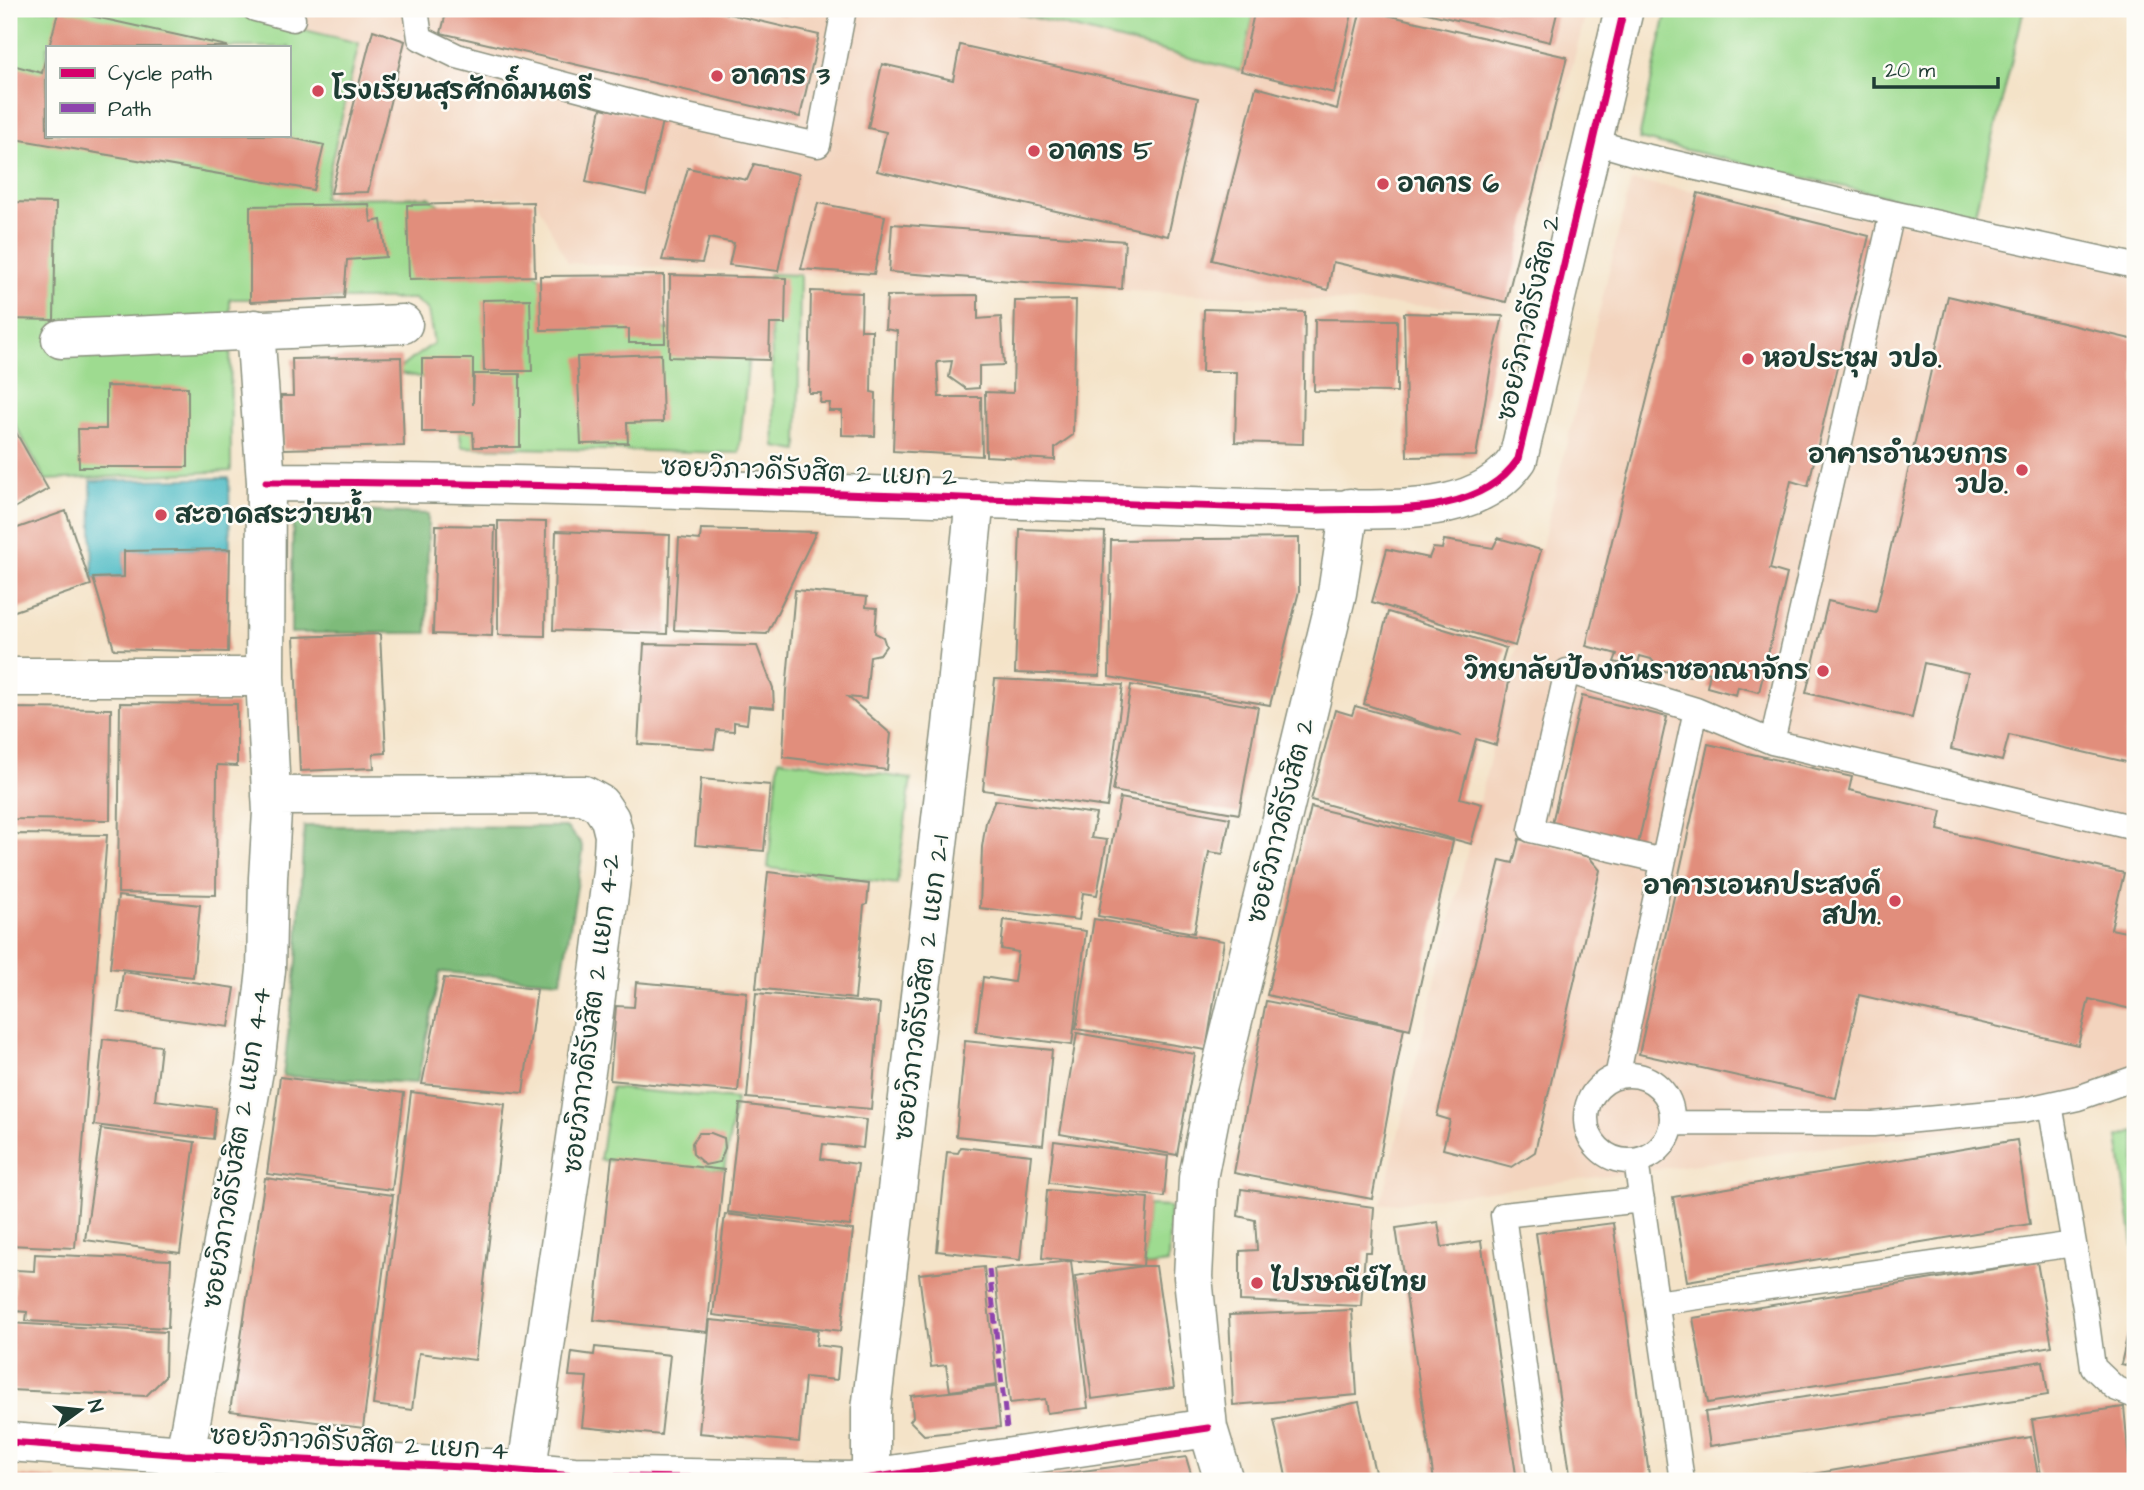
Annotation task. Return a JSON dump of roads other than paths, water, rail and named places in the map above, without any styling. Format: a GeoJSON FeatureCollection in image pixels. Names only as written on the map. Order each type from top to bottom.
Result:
{"type":"FeatureCollection","features":[{"type":"Feature","properties":{"kind":"street","name":"ซอยวิภาวดีรังสิต 2"},"geometry":{"type":"LineString","coordinates":[[1224,1481],[1208,1428],[1194,1277],[1198,1178],[1213,1102],[1337,593],[1350,508],[1376,510],[1447,503],[1478,494],[1508,472],[1518,459],[1623,9]]}},
{"type":"Feature","properties":{"kind":"street"},"geometry":{"type":"LineString","coordinates":[[61,339],[403,324]]}},
{"type":"Feature","properties":{"kind":"street"},"geometry":{"type":"LineString","coordinates":[[255,329],[265,482]]}},
{"type":"Feature","properties":{"kind":"street","name":"ซอยวิภาวดีรังสิต 2 แยก 2"},"geometry":{"type":"LineString","coordinates":[[265,482],[407,482],[1302,509],[1350,508]]}},
{"type":"Feature","properties":{"kind":"street","name":"ซอยวิภาวดีรังสิต 2 แยก 4-4"},"geometry":{"type":"LineString","coordinates":[[184,1468],[255,1065],[266,970],[271,796],[265,677],[265,482]]}},
{"type":"Feature","properties":{"kind":"street","name":"ซอยวิภาวดีรังสิต 2 แยก 2-1"},"geometry":{"type":"LineString","coordinates":[[871,1477],[871,1410],[952,726],[975,498]]}},
{"type":"Feature","properties":{"kind":"street"},"geometry":{"type":"LineString","coordinates":[[9,677],[265,677]]}},
{"type":"Feature","properties":{"kind":"street","name":"ซอยวิภาวดีรังสิต 2 แยก 4-2"},"geometry":{"type":"LineString","coordinates":[[271,796],[584,795],[600,804],[610,819],[614,835],[612,871],[589,1051],[526,1476]]}},
{"type":"Feature","properties":{"kind":"street","name":"ซอยวิภาวดีรังสิต 2 แยก 4"},"geometry":{"type":"LineString","coordinates":[[9,1442],[184,1468],[487,1468],[526,1476],[850,1481],[1208,1428]]}},
{"type":"Feature","properties":{"kind":"lane"},"geometry":{"type":"LineString","coordinates":[[255,9],[284,14]]}},
{"type":"Feature","properties":{"kind":"lane"},"geometry":{"type":"LineString","coordinates":[[416,9],[420,38],[457,56],[664,111],[818,145],[844,9]]}},
{"type":"Feature","properties":{"kind":"lane"},"geometry":{"type":"LineString","coordinates":[[1592,141],[1636,154],[1892,213],[2135,266]]}},
{"type":"Feature","properties":{"kind":"lane"},"geometry":{"type":"LineString","coordinates":[[1772,742],[1892,213]]}},
{"type":"Feature","properties":{"kind":"lane"},"geometry":{"type":"LineString","coordinates":[[1663,861],[1531,830],[1567,671],[1696,710],[1772,742],[2135,828]]}},
{"type":"Feature","properties":{"kind":"lane"},"geometry":{"type":"LineString","coordinates":[[1617,1077],[1696,710]]}},
{"type":"Feature","properties":{"kind":"lane"},"geometry":{"type":"LineString","coordinates":[[1632,1075],[1645,1078],[1667,1096],[1672,1123],[1668,1137],[1661,1149],[1649,1157],[1636,1161],[1621,1161],[1608,1156],[1597,1147],[1588,1128],[1588,1106],[1595,1093],[1605,1083],[1617,1077],[1632,1075]]}},
{"type":"Feature","properties":{"kind":"lane"},"geometry":{"type":"LineString","coordinates":[[1672,1123],[1873,1124],[2023,1110],[2078,1098],[2135,1078]]}},
{"type":"Feature","properties":{"kind":"lane"},"geometry":{"type":"LineString","coordinates":[[2050,1104],[2093,1367],[2115,1388],[2135,1396]]}},
{"type":"Feature","properties":{"kind":"lane"},"geometry":{"type":"LineString","coordinates":[[1636,1161],[1682,1481]]}},
{"type":"Feature","properties":{"kind":"lane"},"geometry":{"type":"LineString","coordinates":[[1540,1481],[1503,1215],[1642,1200]]}},
{"type":"Feature","properties":{"kind":"lane"},"geometry":{"type":"LineString","coordinates":[[1656,1303],[2074,1244]]}},
{"type":"Feature","properties":{"kind":"water","name":"สะอาดสระว่ายน้ำ"},"geometry":{"type":"Polygon","coordinates":[[[229,478],[230,549],[124,551],[124,577],[93,578],[91,481],[229,478]]]}},
{"type":"Feature","properties":{"kind":"place","name":"อาคาร 3"},"geometry":{"type":"Point","coordinates":[717,76]}},
{"type":"Feature","properties":{"kind":"place","name":"โรงเรียนสุรศักดิ์มนตรี"},"geometry":{"type":"Point","coordinates":[318,91]}},
{"type":"Feature","properties":{"kind":"place","name":"อาคาร 5"},"geometry":{"type":"Point","coordinates":[1034,151]}},
{"type":"Feature","properties":{"kind":"place","name":"อาคาร 6"},"geometry":{"type":"Point","coordinates":[1383,184]}},
{"type":"Feature","properties":{"kind":"place","name":"หอประชุม วปอ."},"geometry":{"type":"Point","coordinates":[1748,359]}},
{"type":"Feature","properties":{"kind":"place","name":"อาคารอำนวยการ วปอ."},"geometry":{"type":"Point","coordinates":[2022,470]}},
{"type":"Feature","properties":{"kind":"place","name":"สะอาดสระว่ายน้ำ"},"geometry":{"type":"Point","coordinates":[161,515]}},
{"type":"Feature","properties":{"kind":"place","name":"วิทยาลัยป้องกันราชอาณาจักร"},"geometry":{"type":"Point","coordinates":[1823,671]}},
{"type":"Feature","properties":{"kind":"place","name":"อาคารเอนกประสงค์ สปท."},"geometry":{"type":"Point","coordinates":[1895,901]}},
{"type":"Feature","properties":{"kind":"place","name":"ไปรษณีย์ไทย"},"geometry":{"type":"Point","coordinates":[1257,1283]}}]}
